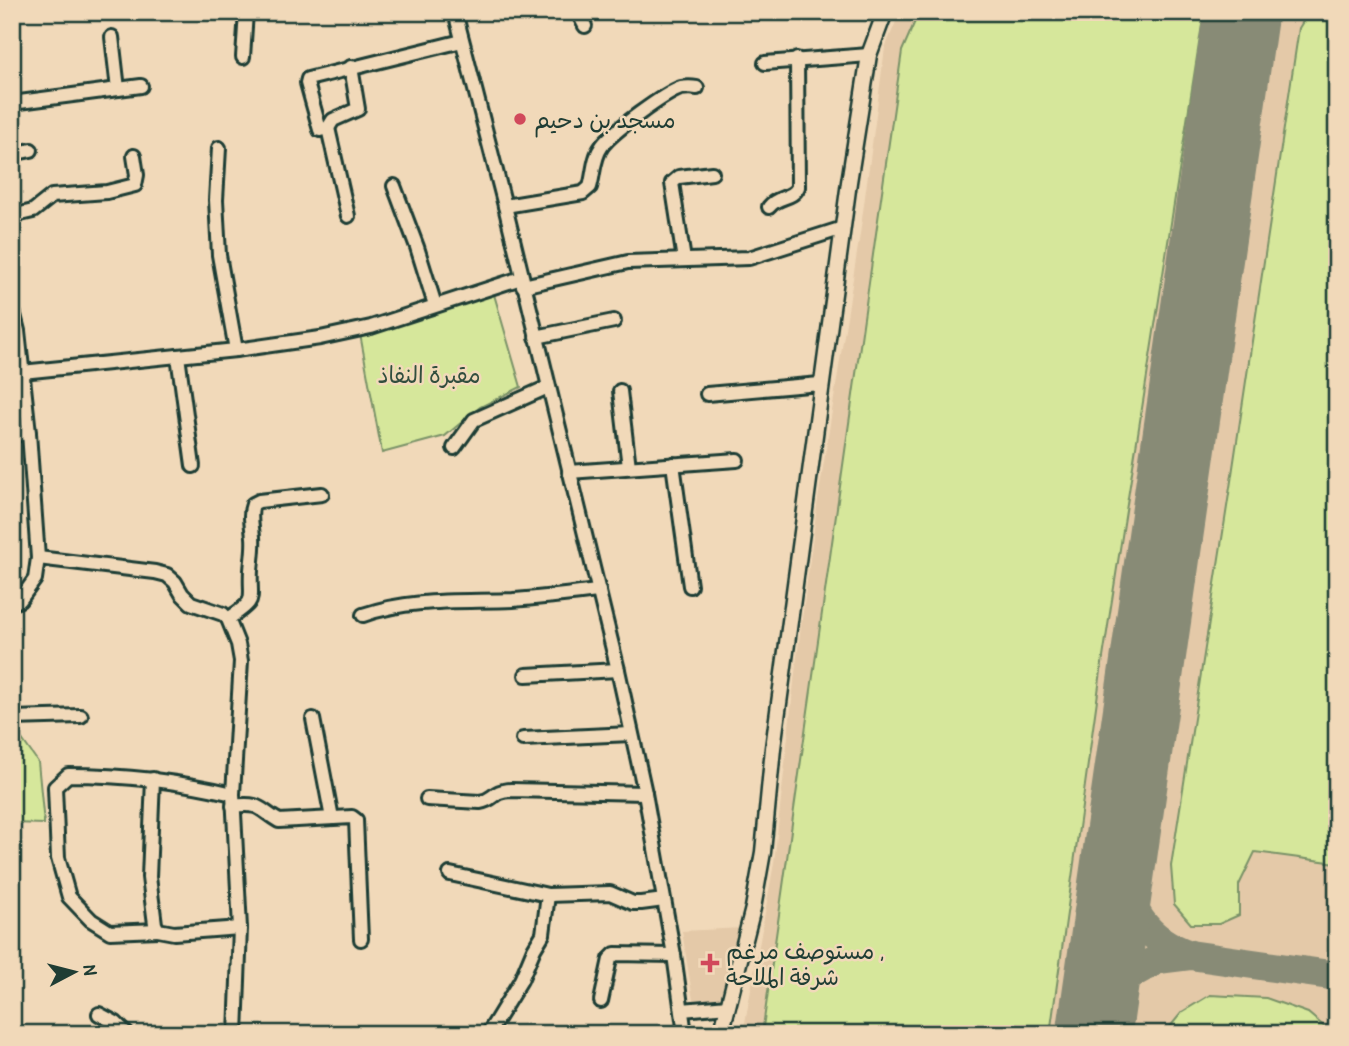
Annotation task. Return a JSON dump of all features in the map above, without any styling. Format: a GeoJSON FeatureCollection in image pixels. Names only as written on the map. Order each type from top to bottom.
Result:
{"type":"FeatureCollection","features":[{"type":"Feature","properties":{"kind":"main road"},"geometry":{"type":"LineString","coordinates":[[721,1034],[753,908],[763,852],[773,748],[820,384],[869,55],[885,12]]}},
{"type":"Feature","properties":{"kind":"street"},"geometry":{"type":"LineString","coordinates":[[243,57],[246,12]]}},
{"type":"Feature","properties":{"kind":"street"},"geometry":{"type":"LineString","coordinates":[[455,12],[618,670],[645,793],[685,1034]]}},
{"type":"Feature","properties":{"kind":"street"},"geometry":{"type":"LineString","coordinates":[[578,12],[585,26]]}},
{"type":"Feature","properties":{"kind":"street"},"geometry":{"type":"LineString","coordinates":[[112,37],[118,89]]}},
{"type":"Feature","properties":{"kind":"street"},"geometry":{"type":"LineString","coordinates":[[351,67],[358,108],[333,120],[328,128],[320,130],[307,83],[314,75],[462,41]]}},
{"type":"Feature","properties":{"kind":"street"},"geometry":{"type":"LineString","coordinates":[[765,63],[869,55]]}},
{"type":"Feature","properties":{"kind":"street"},"geometry":{"type":"LineString","coordinates":[[769,207],[776,199],[792,195],[797,187],[797,59]]}},
{"type":"Feature","properties":{"kind":"street"},"geometry":{"type":"LineString","coordinates":[[12,103],[141,86]]}},
{"type":"Feature","properties":{"kind":"street"},"geometry":{"type":"LineString","coordinates":[[505,206],[583,192],[590,187],[598,153],[607,140],[673,91],[697,88]]}},
{"type":"Feature","properties":{"kind":"street"},"geometry":{"type":"LineString","coordinates":[[328,128],[348,216]]}},
{"type":"Feature","properties":{"kind":"street"},"geometry":{"type":"LineString","coordinates":[[219,148],[216,200],[219,255],[236,350]]}},
{"type":"Feature","properties":{"kind":"street"},"geometry":{"type":"LineString","coordinates":[[12,155],[31,150]]}},
{"type":"Feature","properties":{"kind":"street"},"geometry":{"type":"LineString","coordinates":[[12,216],[33,211],[52,195],[107,192],[135,185],[137,175],[134,156]]}},
{"type":"Feature","properties":{"kind":"street"},"geometry":{"type":"LineString","coordinates":[[684,260],[673,183],[679,177],[712,173]]}},
{"type":"Feature","properties":{"kind":"street"},"geometry":{"type":"LineString","coordinates":[[394,186],[435,306]]}},
{"type":"Feature","properties":{"kind":"street"},"geometry":{"type":"LineString","coordinates":[[22,372],[236,350],[320,338],[371,327],[522,282],[628,262],[749,258],[843,228]]}},
{"type":"Feature","properties":{"kind":"street"},"geometry":{"type":"LineString","coordinates":[[12,307],[29,433],[38,558],[35,579],[20,600],[12,604]]}},
{"type":"Feature","properties":{"kind":"street"},"geometry":{"type":"LineString","coordinates":[[536,337],[614,321]]}},
{"type":"Feature","properties":{"kind":"street"},"geometry":{"type":"LineString","coordinates":[[178,356],[193,466]]}},
{"type":"Feature","properties":{"kind":"street"},"geometry":{"type":"LineString","coordinates":[[707,394],[820,384]]}},
{"type":"Feature","properties":{"kind":"street"},"geometry":{"type":"LineString","coordinates":[[454,448],[469,425],[481,415],[548,387]]}},
{"type":"Feature","properties":{"kind":"street"},"geometry":{"type":"LineString","coordinates":[[620,391],[629,467]]}},
{"type":"Feature","properties":{"kind":"street"},"geometry":{"type":"LineString","coordinates":[[12,435],[29,433]]}},
{"type":"Feature","properties":{"kind":"street"},"geometry":{"type":"LineString","coordinates":[[569,472],[737,460]]}},
{"type":"Feature","properties":{"kind":"street"},"geometry":{"type":"LineString","coordinates":[[673,464],[690,586]]}},
{"type":"Feature","properties":{"kind":"street"},"geometry":{"type":"LineString","coordinates":[[228,619],[245,608],[253,590],[250,510],[253,504],[259,501],[322,494]]}},
{"type":"Feature","properties":{"kind":"street"},"geometry":{"type":"LineString","coordinates":[[38,558],[167,575],[191,603],[223,614],[228,619],[238,644],[241,661],[233,800],[240,928],[236,1034]]}},
{"type":"Feature","properties":{"kind":"street"},"geometry":{"type":"LineString","coordinates":[[363,615],[387,606],[409,603],[516,600],[599,591]]}},
{"type":"Feature","properties":{"kind":"street"},"geometry":{"type":"LineString","coordinates":[[526,675],[618,670]]}},
{"type":"Feature","properties":{"kind":"street"},"geometry":{"type":"LineString","coordinates":[[12,718],[81,716]]}},
{"type":"Feature","properties":{"kind":"street"},"geometry":{"type":"LineString","coordinates":[[313,719],[332,818]]}},
{"type":"Feature","properties":{"kind":"street"},"geometry":{"type":"LineString","coordinates":[[523,739],[631,734]]}},
{"type":"Feature","properties":{"kind":"street"},"geometry":{"type":"LineString","coordinates":[[240,928],[174,933],[158,930],[110,932],[91,920],[69,897],[58,858],[55,787],[68,775],[124,775],[188,783],[246,805],[260,807],[279,821],[352,817],[358,824],[361,939]]}},
{"type":"Feature","properties":{"kind":"street"},"geometry":{"type":"LineString","coordinates":[[153,779],[149,883],[158,930]]}},
{"type":"Feature","properties":{"kind":"street"},"geometry":{"type":"LineString","coordinates":[[427,799],[483,802],[495,792],[511,790],[645,793]]}},
{"type":"Feature","properties":{"kind":"street"},"geometry":{"type":"LineString","coordinates":[[450,874],[548,895],[610,893],[634,903],[664,900]]}},
{"type":"Feature","properties":{"kind":"street"},"geometry":{"type":"LineString","coordinates":[[488,1034],[521,980],[543,934],[548,895]]}},
{"type":"Feature","properties":{"kind":"street"},"geometry":{"type":"LineString","coordinates":[[601,1001],[610,959],[615,954],[674,956]]}},
{"type":"Feature","properties":{"kind":"street"},"geometry":{"type":"LineString","coordinates":[[682,1010],[728,1006]]}},
{"type":"Feature","properties":{"kind":"street"},"geometry":{"type":"LineString","coordinates":[[99,1014],[116,1023],[127,1034]]}},
{"type":"Feature","properties":{"kind":"shaded area"},"geometry":{"type":"Polygon","coordinates":[[[900,12],[1337,12],[1337,1034],[743,1034],[774,863],[817,506],[860,234],[885,48],[900,12]]]}},
{"type":"Feature","properties":{"kind":"shaded area","name":"مستوصف مرغم , شرفة الملاحة"},"geometry":{"type":"Polygon","coordinates":[[[743,928],[720,999],[693,1000],[682,931],[743,928]]]}},
{"type":"Feature","properties":{"kind":"green space"},"geometry":{"type":"Polygon","coordinates":[[[919,12],[1204,12],[1102,664],[1050,1034],[762,1034],[902,51],[919,12]]]}},
{"type":"Feature","properties":{"kind":"green space"},"geometry":{"type":"Polygon","coordinates":[[[1309,12],[1337,12],[1337,863],[1255,852],[1239,885],[1239,915],[1219,924],[1191,924],[1174,904],[1171,866],[1299,28],[1309,12]]]}},
{"type":"Feature","properties":{"kind":"green space","name":"مقبرة النفاذ"},"geometry":{"type":"Polygon","coordinates":[[[493,291],[521,387],[480,407],[445,436],[382,453],[360,334],[493,291]]]}},
{"type":"Feature","properties":{"kind":"green space"},"geometry":{"type":"Polygon","coordinates":[[[12,725],[38,762],[44,824],[12,823],[12,725]]]}},
{"type":"Feature","properties":{"kind":"green space"},"geometry":{"type":"Polygon","coordinates":[[[1210,995],[1266,998],[1308,1013],[1333,1034],[1164,1034],[1182,1012],[1210,995]]]}},
{"type":"Feature","properties":{"kind":"taxiway"},"geometry":{"type":"LineString","coordinates":[[1119,862],[1127,894],[1140,920],[1160,940],[1190,955]]}},
{"type":"Feature","properties":{"kind":"taxiway"},"geometry":{"type":"LineString","coordinates":[[1095,1026],[1121,983],[1131,974],[1158,959],[1190,955],[1337,976]]}},
{"type":"Feature","properties":{"kind":"runway"},"geometry":{"type":"LineString","coordinates":[[1094,1034],[1241,12]]}},
{"type":"Feature","properties":{"kind":"place","name":"مسجد بن دحيم"},"geometry":{"type":"Point","coordinates":[520,119]}},
{"type":"Feature","properties":{"kind":"place","name":"مستوصف مرغم , شرفة الملاحة"},"geometry":{"type":"Point","coordinates":[710,963]}}]}
